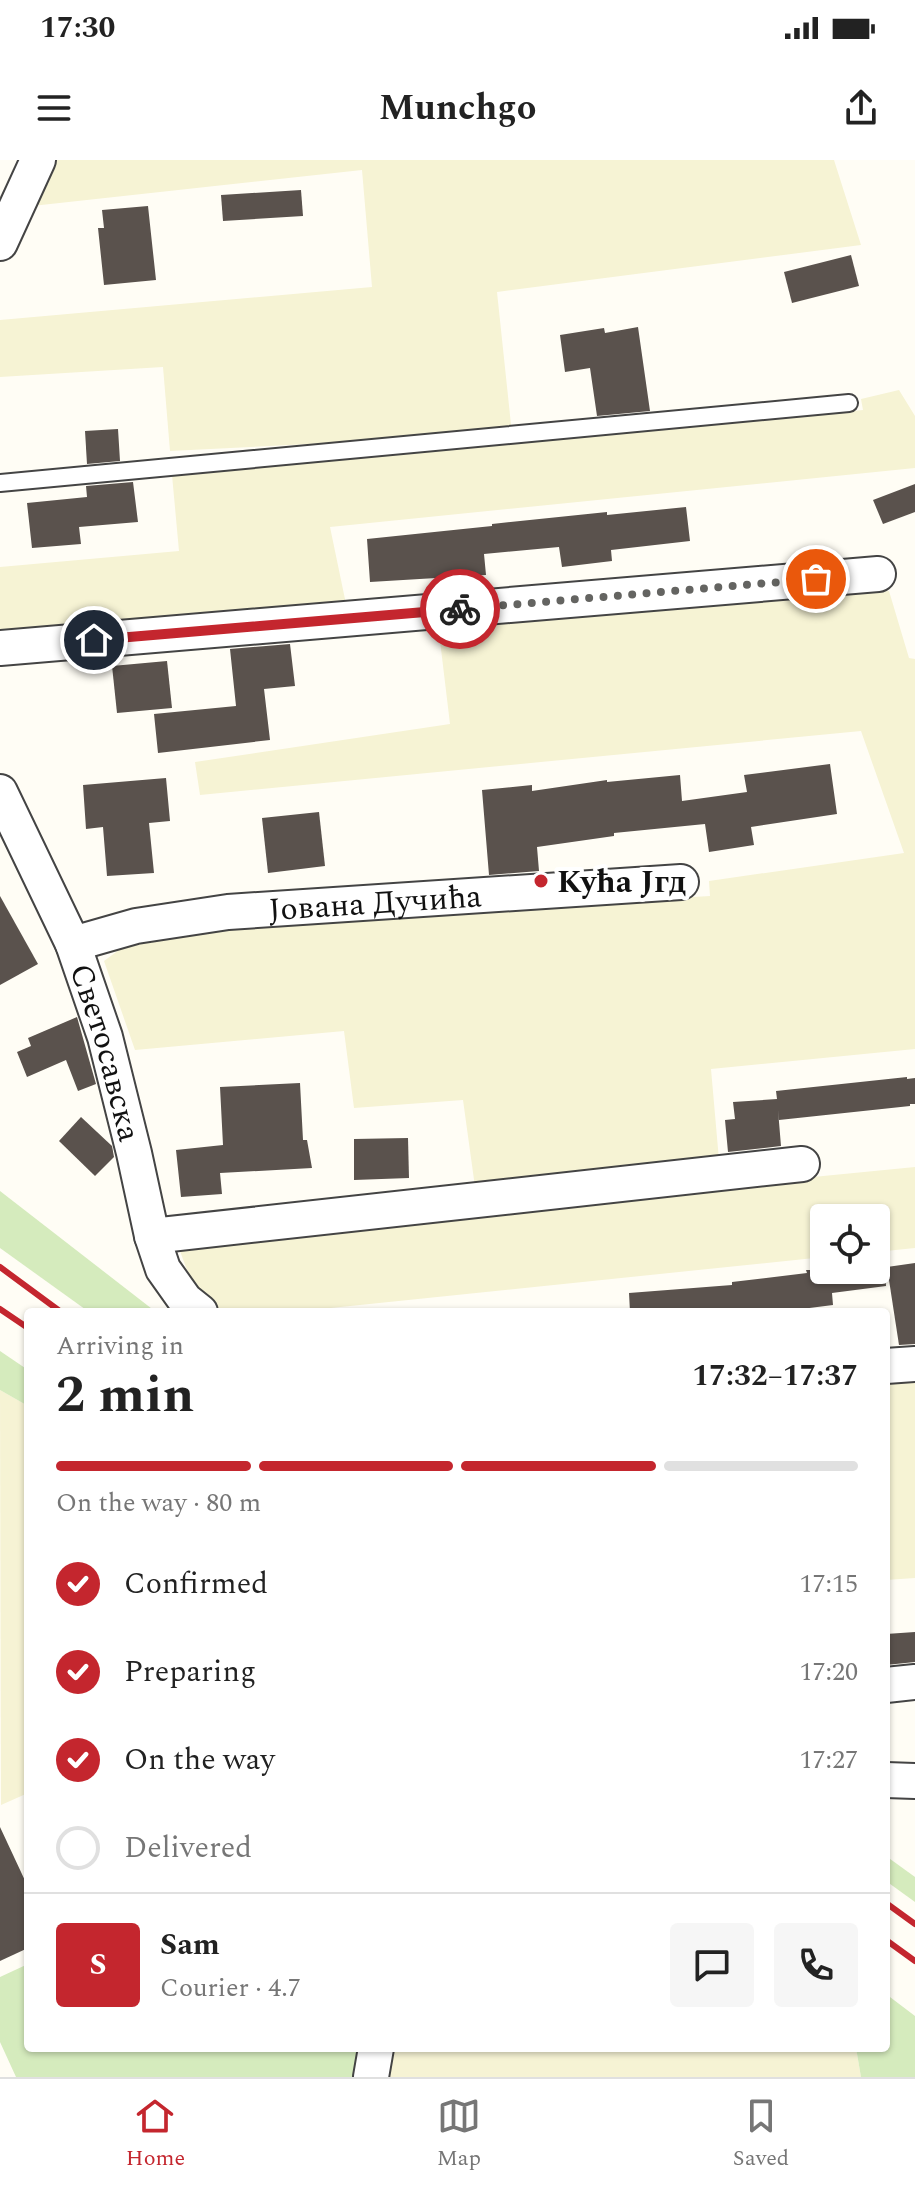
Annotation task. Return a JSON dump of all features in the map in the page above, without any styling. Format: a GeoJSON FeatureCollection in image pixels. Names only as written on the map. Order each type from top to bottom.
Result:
{"type":"FeatureCollection","features":[{"type":"Feature","properties":{"kind":"street"},"geometry":{"type":"LineString","coordinates":[[0,243],[38,160]]}},
{"type":"Feature","properties":{"kind":"street"},"geometry":{"type":"LineString","coordinates":[[0,648],[878,574]]}},
{"type":"Feature","properties":{"kind":"street","name":"Светосавска"},"geometry":{"type":"LineString","coordinates":[[0,792],[73,944],[105,1037],[152,1236],[163,1269],[185,1300],[195,1308]]}},
{"type":"Feature","properties":{"kind":"street","name":"Јована Дучића"},"geometry":{"type":"LineString","coordinates":[[73,944],[136,926],[228,912],[681,882]]}},
{"type":"Feature","properties":{"kind":"street"},"geometry":{"type":"LineString","coordinates":[[152,1236],[802,1164]]}},
{"type":"Feature","properties":{"kind":"street"},"geometry":{"type":"LineString","coordinates":[[890,1366],[915,1364]]}},
{"type":"Feature","properties":{"kind":"street"},"geometry":{"type":"LineString","coordinates":[[890,1685],[915,1682]]}},
{"type":"Feature","properties":{"kind":"street"},"geometry":{"type":"LineString","coordinates":[[890,1780],[915,1781]]}},
{"type":"Feature","properties":{"kind":"street"},"geometry":{"type":"LineString","coordinates":[[371,2077],[375,2052]]}},
{"type":"Feature","properties":{"kind":"lane"},"geometry":{"type":"LineString","coordinates":[[0,483],[849,403]]}},
{"type":"Feature","properties":{"kind":"shaded area"},"geometry":{"type":"Polygon","coordinates":[[[49,160],[834,160],[861,245],[497,292],[512,434],[170,451],[163,367],[0,377],[0,320],[372,287],[362,170],[32,206],[49,160]]]}},
{"type":"Feature","properties":{"kind":"shaded area"},"geometry":{"type":"Polygon","coordinates":[[[899,390],[915,416],[915,468],[330,527],[346,604],[0,634],[0,567],[179,551],[172,475],[863,410],[861,399],[899,390]]]}},
{"type":"Feature","properties":{"kind":"shaded area"},"geometry":{"type":"Polygon","coordinates":[[[889,591],[909,658],[915,659],[915,1049],[711,1069],[719,1160],[475,1187],[463,1100],[354,1108],[344,1031],[135,1050],[104,961],[127,944],[223,925],[710,896],[709,881],[904,853],[861,731],[200,795],[195,762],[450,724],[438,624],[889,591]]]}},
{"type":"Feature","properties":{"kind":"shaded area"},"geometry":{"type":"Polygon","coordinates":[[[915,1167],[915,1248],[890,1251],[890,1204],[810,1204],[810,1258],[331,1308],[216,1308],[191,1281],[180,1251],[722,1186],[915,1167]]]}},
{"type":"Feature","properties":{"kind":"shaded area"},"geometry":{"type":"Polygon","coordinates":[[[915,1382],[915,1578],[890,1580],[890,1384],[915,1382]]]}},
{"type":"Feature","properties":{"kind":"shaded area"},"geometry":{"type":"Polygon","coordinates":[[[0,1390],[24,1404],[24,1795],[1,1805],[0,1390]]]}},
{"type":"Feature","properties":{"kind":"shaded area"},"geometry":{"type":"Polygon","coordinates":[[[391,2052],[857,2052],[861,2077],[387,2077],[391,2052]]]}},
{"type":"Feature","properties":{"kind":"green space"},"geometry":{"type":"Polygon","coordinates":[[[0,1191],[151,1308],[83,1308],[0,1248],[0,1191]]]}},
{"type":"Feature","properties":{"kind":"green space"},"geometry":{"type":"Polygon","coordinates":[[[0,1351],[24,1367],[24,1404],[0,1390],[0,1351]]]}},
{"type":"Feature","properties":{"kind":"green space"},"geometry":{"type":"Polygon","coordinates":[[[890,1859],[915,1877],[915,1902],[890,1884],[890,1859]]]}},
{"type":"Feature","properties":{"kind":"green space"},"geometry":{"type":"Polygon","coordinates":[[[24,1966],[24,2052],[359,2052],[355,2077],[16,2077],[0,2042],[0,1977],[24,1966]]]}},
{"type":"Feature","properties":{"kind":"green space"},"geometry":{"type":"Polygon","coordinates":[[[890,1997],[915,2016],[915,2077],[861,2077],[857,2052],[890,2052],[890,1997]]]}},
{"type":"Feature","properties":{"kind":"building"},"geometry":{"type":"Polygon","coordinates":[[[301,190],[303,216],[223,221],[221,195],[301,190]]]}},
{"type":"Feature","properties":{"kind":"building"},"geometry":{"type":"Polygon","coordinates":[[[148,206],[156,280],[104,285],[98,228],[104,228],[102,210],[148,206]]]}},
{"type":"Feature","properties":{"kind":"building"},"geometry":{"type":"Polygon","coordinates":[[[851,255],[859,286],[792,303],[784,272],[851,255]]]}},
{"type":"Feature","properties":{"kind":"building"},"geometry":{"type":"Polygon","coordinates":[[[638,327],[650,411],[597,416],[590,368],[565,372],[560,335],[604,328],[605,333],[638,327]]]}},
{"type":"Feature","properties":{"kind":"building"},"geometry":{"type":"Polygon","coordinates":[[[118,429],[120,461],[87,464],[85,431],[118,429]]]}},
{"type":"Feature","properties":{"kind":"building"},"geometry":{"type":"Polygon","coordinates":[[[133,482],[138,522],[79,527],[81,544],[32,548],[27,503],[87,497],[86,486],[133,482]]]}},
{"type":"Feature","properties":{"kind":"building"},"geometry":{"type":"Polygon","coordinates":[[[915,484],[915,512],[883,524],[873,500],[915,484]]]}},
{"type":"Feature","properties":{"kind":"building"},"geometry":{"type":"Polygon","coordinates":[[[686,507],[690,541],[611,550],[612,561],[562,567],[559,547],[484,554],[486,575],[370,582],[367,539],[607,512],[607,515],[686,507]]]}},
{"type":"Feature","properties":{"kind":"building"},"geometry":{"type":"Polygon","coordinates":[[[290,644],[295,686],[264,689],[270,740],[158,753],[154,714],[236,706],[230,649],[290,644]]]}},
{"type":"Feature","properties":{"kind":"building"},"geometry":{"type":"Polygon","coordinates":[[[167,661],[172,708],[117,713],[112,666],[167,661]]]}},
{"type":"Feature","properties":{"kind":"building"},"geometry":{"type":"Polygon","coordinates":[[[830,764],[837,814],[751,827],[754,845],[709,852],[705,824],[614,833],[614,836],[537,847],[539,871],[489,875],[482,790],[532,785],[532,791],[607,780],[680,775],[682,801],[747,792],[744,775],[830,764]]]}},
{"type":"Feature","properties":{"kind":"building"},"geometry":{"type":"Polygon","coordinates":[[[166,778],[170,821],[149,823],[154,873],[107,876],[103,827],[86,829],[83,785],[166,778]]]}},
{"type":"Feature","properties":{"kind":"building"},"geometry":{"type":"Polygon","coordinates":[[[319,812],[325,866],[268,873],[262,818],[319,812]]]}},
{"type":"Feature","properties":{"kind":"building"},"geometry":{"type":"Polygon","coordinates":[[[0,896],[38,964],[0,985],[0,896]]]}},
{"type":"Feature","properties":{"kind":"building"},"geometry":{"type":"Polygon","coordinates":[[[77,1017],[96,1084],[78,1091],[66,1060],[27,1077],[17,1052],[31,1046],[28,1038],[77,1017]]]}},
{"type":"Feature","properties":{"kind":"building"},"geometry":{"type":"Polygon","coordinates":[[[915,1078],[915,1104],[779,1120],[778,1110],[781,1146],[728,1152],[725,1120],[735,1119],[733,1102],[777,1099],[776,1091],[915,1078]]]}},
{"type":"Feature","properties":{"kind":"building"},"geometry":{"type":"Polygon","coordinates":[[[300,1083],[303,1140],[307,1140],[312,1168],[220,1173],[222,1194],[181,1197],[176,1150],[223,1145],[220,1087],[300,1083]]]}},
{"type":"Feature","properties":{"kind":"building"},"geometry":{"type":"Polygon","coordinates":[[[81,1117],[112,1146],[114,1157],[95,1176],[59,1141],[81,1117]]]}},
{"type":"Feature","properties":{"kind":"building"},"geometry":{"type":"Polygon","coordinates":[[[408,1138],[409,1178],[354,1180],[354,1139],[408,1138]]]}},
{"type":"Feature","properties":{"kind":"building"},"geometry":{"type":"Polygon","coordinates":[[[915,1263],[915,1344],[899,1345],[890,1267],[915,1263]]]}},
{"type":"Feature","properties":{"kind":"building"},"geometry":{"type":"Polygon","coordinates":[[[806,1270],[810,1270],[810,1284],[886,1286],[832,1293],[833,1305],[809,1308],[630,1308],[629,1293],[732,1285],[732,1282],[807,1273],[806,1270]]]}},
{"type":"Feature","properties":{"kind":"building"},"geometry":{"type":"Polygon","coordinates":[[[915,1632],[915,1662],[890,1665],[890,1634],[915,1632]]]}},
{"type":"Feature","properties":{"kind":"building"},"geometry":{"type":"Polygon","coordinates":[[[0,1827],[24,1878],[24,1950],[0,1961],[0,1827]]]}},
{"type":"Feature","properties":{"kind":"railway"},"geometry":{"type":"LineString","coordinates":[[0,1267],[56,1308]]}},
{"type":"Feature","properties":{"kind":"railway"},"geometry":{"type":"LineString","coordinates":[[0,1309],[24,1325]]}},
{"type":"Feature","properties":{"kind":"railway"},"geometry":{"type":"LineString","coordinates":[[890,1906],[915,1924]]}},
{"type":"Feature","properties":{"kind":"railway"},"geometry":{"type":"LineString","coordinates":[[890,1943],[915,1961]]}},
{"type":"Feature","properties":{"kind":"way so far"},"geometry":{"type":"LineString","coordinates":[[460,609],[816,579]]}},
{"type":"Feature","properties":{"kind":"place","name":"Кућа Јгд"},"geometry":{"type":"Point","coordinates":[541,881]}},
{"type":"Feature","properties":{"kind":"route"},"geometry":{"type":"LineString","coordinates":[[94,640],[460,609]]}}]}
